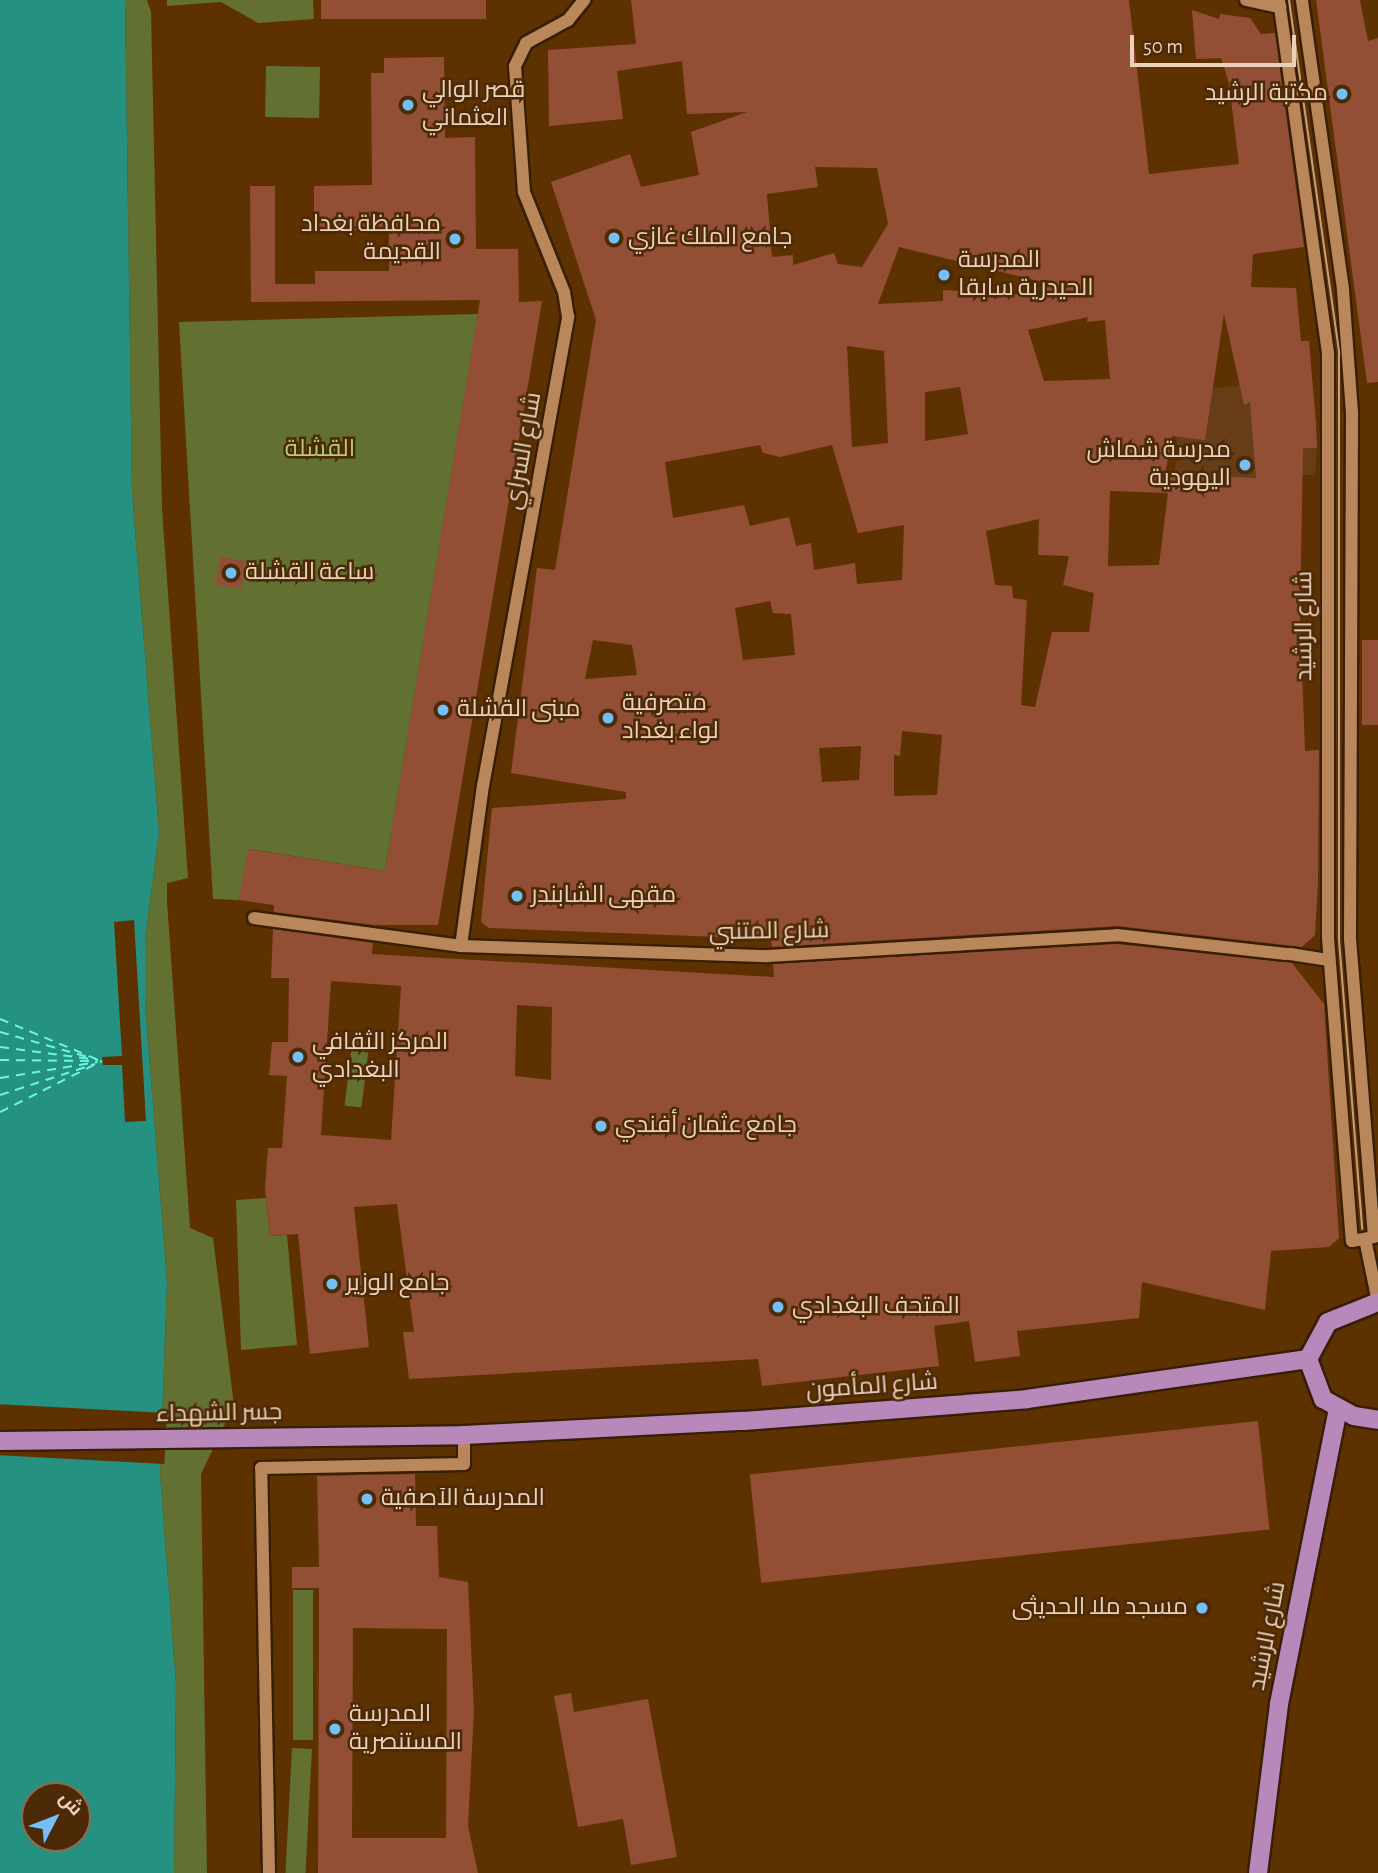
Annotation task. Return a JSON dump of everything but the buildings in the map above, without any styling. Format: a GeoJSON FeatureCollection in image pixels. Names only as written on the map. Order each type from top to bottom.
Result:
{"type":"FeatureCollection","features":[{"type":"Feature","properties":{"kind":"main road"},"geometry":{"type":"LineString","coordinates":[[1378,1301],[1328,1322],[1308,1359],[1313,1385],[1338,1409],[1378,1420]]}},
{"type":"Feature","properties":{"kind":"main road","name":"شارع المأمون"},"geometry":{"type":"LineString","coordinates":[[438,1435],[1027,1399],[1308,1359]]}},
{"type":"Feature","properties":{"kind":"main road","name":"شارع الرشيد"},"geometry":{"type":"LineString","coordinates":[[1258,1873],[1279,1704],[1338,1409]]}},
{"type":"Feature","properties":{"kind":"main road","name":"جسر الشهداء"},"geometry":{"type":"LineString","coordinates":[[0,1441],[438,1435]]}},
{"type":"Feature","properties":{"kind":"street","name":"شارع السراي"},"geometry":{"type":"LineString","coordinates":[[461,946],[479,810],[568,317],[564,292],[524,192],[515,66],[526,43],[568,20],[584,0]]}},
{"type":"Feature","properties":{"kind":"street"},"geometry":{"type":"LineString","coordinates":[[1246,0],[1279,3]]}},
{"type":"Feature","properties":{"kind":"street","name":"شارع الرشيد"},"geometry":{"type":"LineString","coordinates":[[1279,3],[1323,297],[1331,415],[1328,960],[1352,1241],[1374,1237],[1350,938],[1350,372],[1302,0]]}},
{"type":"Feature","properties":{"kind":"street","name":"شارع المتنبي"},"geometry":{"type":"LineString","coordinates":[[254,918],[461,946],[768,956],[1116,935],[1328,960]]}},
{"type":"Feature","properties":{"kind":"street","name":"شارع الرشيد"},"geometry":{"type":"LineString","coordinates":[[1365,1239],[1378,1301]]}},
{"type":"Feature","properties":{"kind":"street"},"geometry":{"type":"LineString","coordinates":[[269,1873],[261,1468],[464,1464],[464,1435]]}},
{"type":"Feature","properties":{"kind":"shaded area","name":"مدرسة شماش اليهودية"},"geometry":{"type":"Polygon","coordinates":[[[1261,374],[1268,446],[1317,448],[1315,475],[1298,475],[1158,569],[1177,455],[1176,407],[1209,388],[1239,386],[1239,376],[1261,374]]]}},
{"type":"Feature","properties":{"kind":"green space"},"geometry":{"type":"Polygon","coordinates":[[[125,0],[147,0],[151,12],[162,508],[188,878],[167,883],[167,901],[190,1228],[213,1238],[234,1405],[201,1474],[207,1873],[174,1873],[176,1684],[160,1474],[167,1282],[145,1003],[145,938],[159,832],[132,492],[125,0]]]}},
{"type":"Feature","properties":{"kind":"green space"},"geometry":{"type":"Polygon","coordinates":[[[167,0],[313,0],[314,19],[258,23],[221,2],[167,6],[167,0]]]}},
{"type":"Feature","properties":{"kind":"green space"},"geometry":{"type":"Polygon","coordinates":[[[266,66],[320,67],[319,118],[265,117],[266,66]]]}},
{"type":"Feature","properties":{"kind":"green space","name":"القشلة"},"geometry":{"type":"Polygon","coordinates":[[[478,314],[385,871],[249,849],[239,900],[213,899],[179,322],[478,314]]]}},
{"type":"Feature","properties":{"kind":"green space"},"geometry":{"type":"Polygon","coordinates":[[[353,1037],[370,1039],[361,1108],[345,1105],[353,1037]]]}},
{"type":"Feature","properties":{"kind":"green space"},"geometry":{"type":"Polygon","coordinates":[[[266,1198],[270,1236],[287,1235],[297,1345],[241,1350],[236,1200],[266,1198]]]}},
{"type":"Feature","properties":{"kind":"green space"},"geometry":{"type":"Polygon","coordinates":[[[293,1590],[313,1590],[313,1740],[293,1740],[293,1590]]]}},
{"type":"Feature","properties":{"kind":"green space"},"geometry":{"type":"Polygon","coordinates":[[[292,1748],[312,1749],[305,1873],[285,1873],[292,1748]]]}},
{"type":"Feature","properties":{"kind":"water"},"geometry":{"type":"Polygon","coordinates":[[[0,0],[125,0],[132,492],[159,832],[145,938],[145,1003],[167,1282],[160,1474],[176,1684],[174,1873],[0,1873],[0,0]]]}},
{"type":"Feature","properties":{"kind":"pier"},"geometry":{"type":"Polygon","coordinates":[[[134,920],[146,1121],[125,1122],[122,1065],[103,1065],[102,1057],[122,1056],[114,922],[134,920]]]}},
{"type":"Feature","properties":{"kind":"pier"},"geometry":{"type":"Polygon","coordinates":[[[0,1404],[167,1413],[164,1464],[0,1455],[0,1404]]]}},
{"type":"Feature","properties":{"kind":"ferry route"},"geometry":{"type":"LineString","coordinates":[[0,1019],[101,1061]]}},
{"type":"Feature","properties":{"kind":"ferry route"},"geometry":{"type":"LineString","coordinates":[[0,1032],[91,1058]]}},
{"type":"Feature","properties":{"kind":"ferry route"},"geometry":{"type":"LineString","coordinates":[[0,1047],[98,1060]]}},
{"type":"Feature","properties":{"kind":"ferry route"},"geometry":{"type":"LineString","coordinates":[[0,1060],[94,1061]]}},
{"type":"Feature","properties":{"kind":"ferry route"},"geometry":{"type":"LineString","coordinates":[[0,1112],[102,1061]]}},
{"type":"Feature","properties":{"kind":"ferry route"},"geometry":{"type":"LineString","coordinates":[[0,1078],[98,1062]]}},
{"type":"Feature","properties":{"kind":"ferry route"},"geometry":{"type":"LineString","coordinates":[[0,1095],[95,1064]]}},
{"type":"Feature","properties":{"kind":"tram line"},"geometry":{"type":"LineString","coordinates":[[1289,0],[1339,353],[1339,940],[1362,1229]]}},
{"type":"Feature","properties":{"kind":"place","name":"مكتبة الرشيد"},"geometry":{"type":"Point","coordinates":[1342,94]}},
{"type":"Feature","properties":{"kind":"place","name":"قصر الوالي العثماني"},"geometry":{"type":"Point","coordinates":[408,105]}},
{"type":"Feature","properties":{"kind":"place","name":"جامع الملك غازي"},"geometry":{"type":"Point","coordinates":[614,238]}},
{"type":"Feature","properties":{"kind":"place","name":"محافظة بغداد القديمة"},"geometry":{"type":"Point","coordinates":[455,239]}},
{"type":"Feature","properties":{"kind":"place","name":"المدرسة الحيدرية سابقا"},"geometry":{"type":"Point","coordinates":[944,275]}},
{"type":"Feature","properties":{"kind":"place","name":"مدرسة شماش اليهودية"},"geometry":{"type":"Point","coordinates":[1245,465]}},
{"type":"Feature","properties":{"kind":"place","name":"ساعة القشلة"},"geometry":{"type":"Point","coordinates":[231,573]}},
{"type":"Feature","properties":{"kind":"place","name":"مبنى القشلة"},"geometry":{"type":"Point","coordinates":[443,710]}},
{"type":"Feature","properties":{"kind":"place","name":"متصرفية لواء بغداد"},"geometry":{"type":"Point","coordinates":[608,718]}},
{"type":"Feature","properties":{"kind":"place","name":"مقهى الشابندر"},"geometry":{"type":"Point","coordinates":[517,896]}},
{"type":"Feature","properties":{"kind":"place","name":"المركز الثقافي البغدادي"},"geometry":{"type":"Point","coordinates":[298,1057]}},
{"type":"Feature","properties":{"kind":"place","name":"جامع عثمان أفندي"},"geometry":{"type":"Point","coordinates":[601,1126]}},
{"type":"Feature","properties":{"kind":"place","name":"جامع الوزير"},"geometry":{"type":"Point","coordinates":[332,1284]}},
{"type":"Feature","properties":{"kind":"place","name":"المتحف البغدادي"},"geometry":{"type":"Point","coordinates":[778,1307]}},
{"type":"Feature","properties":{"kind":"place","name":"المدرسة الآصفية"},"geometry":{"type":"Point","coordinates":[367,1499]}},
{"type":"Feature","properties":{"kind":"place","name":"مسجد ملا الحديثى"},"geometry":{"type":"Point","coordinates":[1202,1608]}},
{"type":"Feature","properties":{"kind":"place","name":"المدرسة المستنصرية"},"geometry":{"type":"Point","coordinates":[335,1729]}}]}
